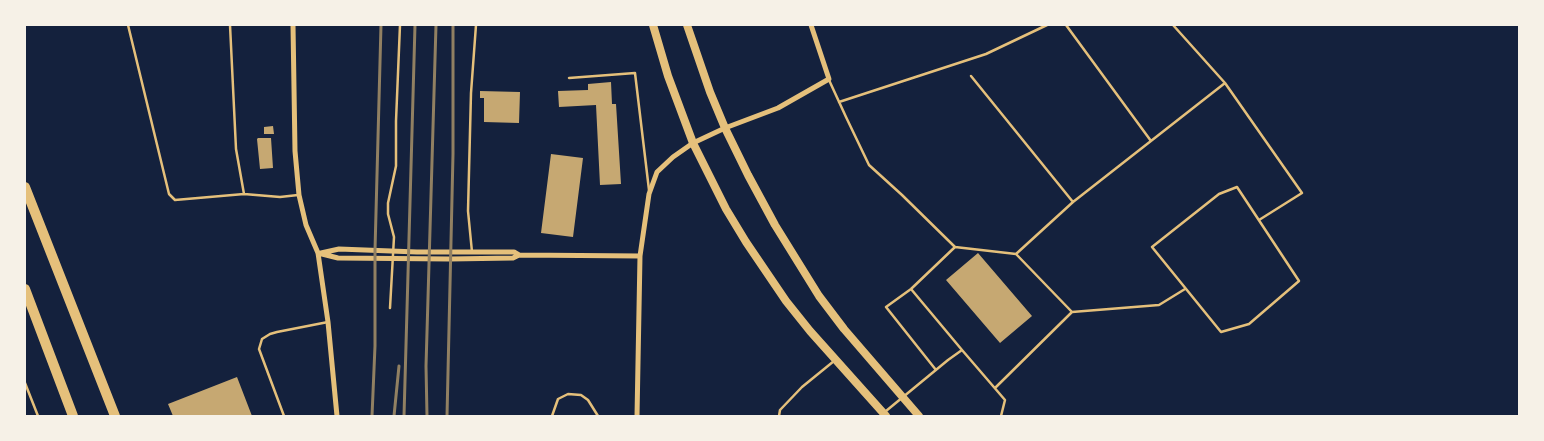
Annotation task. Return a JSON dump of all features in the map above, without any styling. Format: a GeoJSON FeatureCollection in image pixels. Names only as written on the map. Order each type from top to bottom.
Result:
{"type":"FeatureCollection","features":[{"type":"Feature","properties":{"kind":"highway"},"geometry":{"type":"LineString","coordinates":[[25,187],[115,416]]}},
{"type":"Feature","properties":{"kind":"highway"},"geometry":{"type":"LineString","coordinates":[[25,289],[73,416]]}},
{"type":"Feature","properties":{"kind":"main road"},"geometry":{"type":"LineString","coordinates":[[653,25],[668,76],[693,143],[726,209],[786,301],[884,415]]}},
{"type":"Feature","properties":{"kind":"main road"},"geometry":{"type":"LineString","coordinates":[[687,25],[710,92],[725,128],[762,203],[797,262],[844,329],[920,416]]}},
{"type":"Feature","properties":{"kind":"street"},"geometry":{"type":"LineString","coordinates":[[294,25],[296,151],[299,195],[306,225],[318,253],[328,322],[337,416]]}},
{"type":"Feature","properties":{"kind":"street"},"geometry":{"type":"LineString","coordinates":[[637,416],[640,256],[649,194],[658,172],[673,157],[693,143],[725,128],[778,108],[829,79],[811,25]]}},
{"type":"Feature","properties":{"kind":"street"},"geometry":{"type":"LineString","coordinates":[[318,253],[339,250],[514,252],[520,255]]}},
{"type":"Feature","properties":{"kind":"street"},"geometry":{"type":"LineString","coordinates":[[318,253],[338,258],[513,258],[520,255],[640,256]]}},
{"type":"Feature","properties":{"kind":"lane"},"geometry":{"type":"LineString","coordinates":[[128,25],[169,194],[175,200],[244,194],[299,195]]}},
{"type":"Feature","properties":{"kind":"lane"},"geometry":{"type":"LineString","coordinates":[[230,25],[236,149],[244,194]]}},
{"type":"Feature","properties":{"kind":"lane"},"geometry":{"type":"LineString","coordinates":[[390,308],[394,237],[388,214],[388,203],[396,166],[400,25]]}},
{"type":"Feature","properties":{"kind":"lane"},"geometry":{"type":"LineString","coordinates":[[472,252],[468,211],[471,93],[476,25]]}},
{"type":"Feature","properties":{"kind":"lane"},"geometry":{"type":"LineString","coordinates":[[839,102],[986,54],[1047,25]]}},
{"type":"Feature","properties":{"kind":"lane"},"geometry":{"type":"LineString","coordinates":[[1066,25],[1151,141]]}},
{"type":"Feature","properties":{"kind":"lane"},"geometry":{"type":"LineString","coordinates":[[1173,25],[1225,83],[1302,193],[1258,220]]}},
{"type":"Feature","properties":{"kind":"lane"},"geometry":{"type":"LineString","coordinates":[[568,78],[635,73],[649,194]]}},
{"type":"Feature","properties":{"kind":"lane"},"geometry":{"type":"LineString","coordinates":[[971,76],[1073,202]]}},
{"type":"Feature","properties":{"kind":"lane"},"geometry":{"type":"LineString","coordinates":[[829,79],[869,165],[955,246],[1016,254],[1072,312]]}},
{"type":"Feature","properties":{"kind":"lane"},"geometry":{"type":"LineString","coordinates":[[1016,254],[1073,202],[1225,83]]}},
{"type":"Feature","properties":{"kind":"lane"},"geometry":{"type":"LineString","coordinates":[[1237,187],[1258,220],[1299,282],[1249,324],[1221,332],[1152,247],[1218,194],[1237,187]]}},
{"type":"Feature","properties":{"kind":"lane"},"geometry":{"type":"LineString","coordinates":[[936,370],[886,307],[911,289],[955,246]]}},
{"type":"Feature","properties":{"kind":"lane"},"geometry":{"type":"LineString","coordinates":[[911,289],[1005,400],[1001,416]]}},
{"type":"Feature","properties":{"kind":"lane"},"geometry":{"type":"LineString","coordinates":[[995,388],[1072,312],[1160,305],[1186,289]]}},
{"type":"Feature","properties":{"kind":"lane"},"geometry":{"type":"LineString","coordinates":[[284,416],[259,349],[262,339],[277,332],[328,322]]}},
{"type":"Feature","properties":{"kind":"lane"},"geometry":{"type":"LineString","coordinates":[[884,415],[962,350]]}},
{"type":"Feature","properties":{"kind":"lane"},"geometry":{"type":"LineString","coordinates":[[779,416],[780,410],[802,387],[835,360]]}},
{"type":"Feature","properties":{"kind":"lane"},"geometry":{"type":"LineString","coordinates":[[25,383],[38,416]]}},
{"type":"Feature","properties":{"kind":"lane"},"geometry":{"type":"LineString","coordinates":[[552,416],[558,399],[568,394],[581,395],[588,400],[598,416]]}},
{"type":"Feature","properties":{"kind":"building"},"geometry":{"type":"Polygon","coordinates":[[[611,82],[612,104],[616,104],[621,184],[600,185],[596,105],[559,107],[558,91],[588,90],[588,84],[611,82]]]}},
{"type":"Feature","properties":{"kind":"building"},"geometry":{"type":"Polygon","coordinates":[[[480,91],[520,92],[519,123],[484,122],[484,98],[480,98],[480,91]]]}},
{"type":"Feature","properties":{"kind":"building"},"geometry":{"type":"Polygon","coordinates":[[[273,126],[274,134],[264,134],[264,127],[273,126]]]}},
{"type":"Feature","properties":{"kind":"building"},"geometry":{"type":"Polygon","coordinates":[[[258,138],[271,138],[273,168],[260,169],[258,138]]]}},
{"type":"Feature","properties":{"kind":"building"},"geometry":{"type":"Polygon","coordinates":[[[551,154],[583,158],[573,237],[541,233],[551,154]]]}},
{"type":"Feature","properties":{"kind":"building"},"geometry":{"type":"Polygon","coordinates":[[[978,253],[1032,316],[1000,343],[946,280],[978,253]]]}},
{"type":"Feature","properties":{"kind":"building"},"geometry":{"type":"Polygon","coordinates":[[[237,377],[252,416],[173,416],[168,404],[237,377]]]}},
{"type":"Feature","properties":{"kind":"railway"},"geometry":{"type":"LineString","coordinates":[[372,416],[381,25]]}},
{"type":"Feature","properties":{"kind":"railway"},"geometry":{"type":"LineString","coordinates":[[404,416],[415,25]]}},
{"type":"Feature","properties":{"kind":"railway"},"geometry":{"type":"LineString","coordinates":[[427,416],[426,366],[436,25]]}},
{"type":"Feature","properties":{"kind":"railway"},"geometry":{"type":"LineString","coordinates":[[447,416],[453,154],[453,25]]}},
{"type":"Feature","properties":{"kind":"railway"},"geometry":{"type":"LineString","coordinates":[[394,416],[399,366]]}}]}
